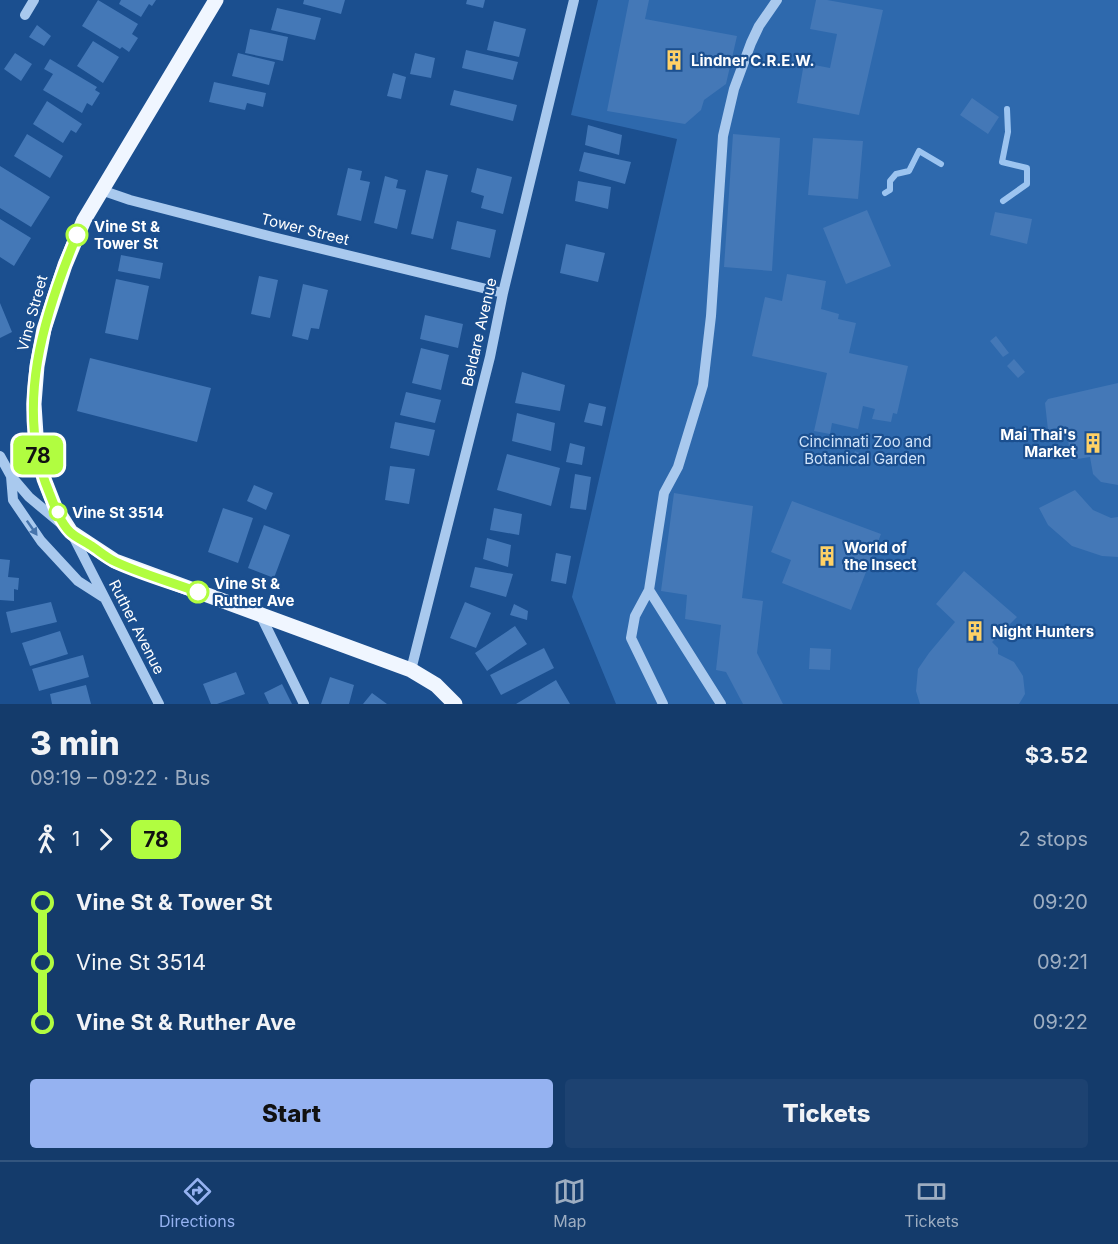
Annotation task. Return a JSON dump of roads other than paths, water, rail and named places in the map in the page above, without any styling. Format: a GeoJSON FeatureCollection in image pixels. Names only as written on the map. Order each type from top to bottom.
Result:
{"type":"FeatureCollection","features":[{"type":"Feature","properties":{"kind":"main road","name":"Vine Street"},"geometry":{"type":"LineString","coordinates":[[216,0],[101,190],[84,220],[65,265],[44,329],[37,366],[34,404],[37,450],[44,479],[55,507],[70,532],[115,561],[411,670],[436,685],[455,704]]}},
{"type":"Feature","properties":{"kind":"street"},"geometry":{"type":"LineString","coordinates":[[25,15],[34,0]]}},
{"type":"Feature","properties":{"kind":"street","name":"Beldare Avenue"},"geometry":{"type":"LineString","coordinates":[[411,670],[490,357],[503,293],[574,0]]}},
{"type":"Feature","properties":{"kind":"street"},"geometry":{"type":"LineString","coordinates":[[663,704],[631,638],[635,616],[649,590],[664,493],[678,467],[703,385],[711,316],[723,136],[734,89],[751,43],[759,26],[777,0]]}},
{"type":"Feature","properties":{"kind":"street","name":"Tower Street"},"geometry":{"type":"LineString","coordinates":[[101,190],[130,200],[273,237],[503,293]]}},
{"type":"Feature","properties":{"kind":"street"},"geometry":{"type":"LineString","coordinates":[[0,456],[11,476],[36,503],[70,532]]}},
{"type":"Feature","properties":{"kind":"street"},"geometry":{"type":"LineString","coordinates":[[11,476],[13,500],[41,541],[78,581],[105,598]]}},
{"type":"Feature","properties":{"kind":"street","name":"Ruther Avenue"},"geometry":{"type":"LineString","coordinates":[[70,532],[159,704]]}},
{"type":"Feature","properties":{"kind":"street"},"geometry":{"type":"LineString","coordinates":[[649,590],[721,704]]}},
{"type":"Feature","properties":{"kind":"street"},"geometry":{"type":"LineString","coordinates":[[260,614],[304,704]]}},
{"type":"Feature","properties":{"kind":"waterway"},"geometry":{"type":"LineString","coordinates":[[1003,201],[1027,184],[1027,168],[1002,162],[1008,132],[1007,109]]}},
{"type":"Feature","properties":{"kind":"waterway"},"geometry":{"type":"LineString","coordinates":[[885,193],[890,190],[890,181],[896,174],[909,171],[919,151],[941,164]]}},
{"type":"Feature","properties":{"kind":"place","name":"Lindner C.R.E.W."},"geometry":{"type":"Point","coordinates":[674,60]}},
{"type":"Feature","properties":{"kind":"place","name":"Vine St & Tower St"},"geometry":{"type":"Point","coordinates":[77,235]}},
{"type":"Feature","properties":{"kind":"place","name":"Mai Thai's Market"},"geometry":{"type":"Point","coordinates":[1093,443]}},
{"type":"Feature","properties":{"kind":"place","name":"Vine St 3514"},"geometry":{"type":"Point","coordinates":[58,512]}},
{"type":"Feature","properties":{"kind":"place","name":"World of the Insect"},"geometry":{"type":"Point","coordinates":[827,556]}},
{"type":"Feature","properties":{"kind":"place","name":"Vine St & Ruther Ave"},"geometry":{"type":"Point","coordinates":[198,592]}},
{"type":"Feature","properties":{"kind":"place","name":"Night Hunters"},"geometry":{"type":"Point","coordinates":[975,631]}},
{"type":"Feature","properties":{"kind":"park label","name":"Cincinnati Zoo and Botanical Garden"},"geometry":{"type":"Point","coordinates":[865,450]}}]}
